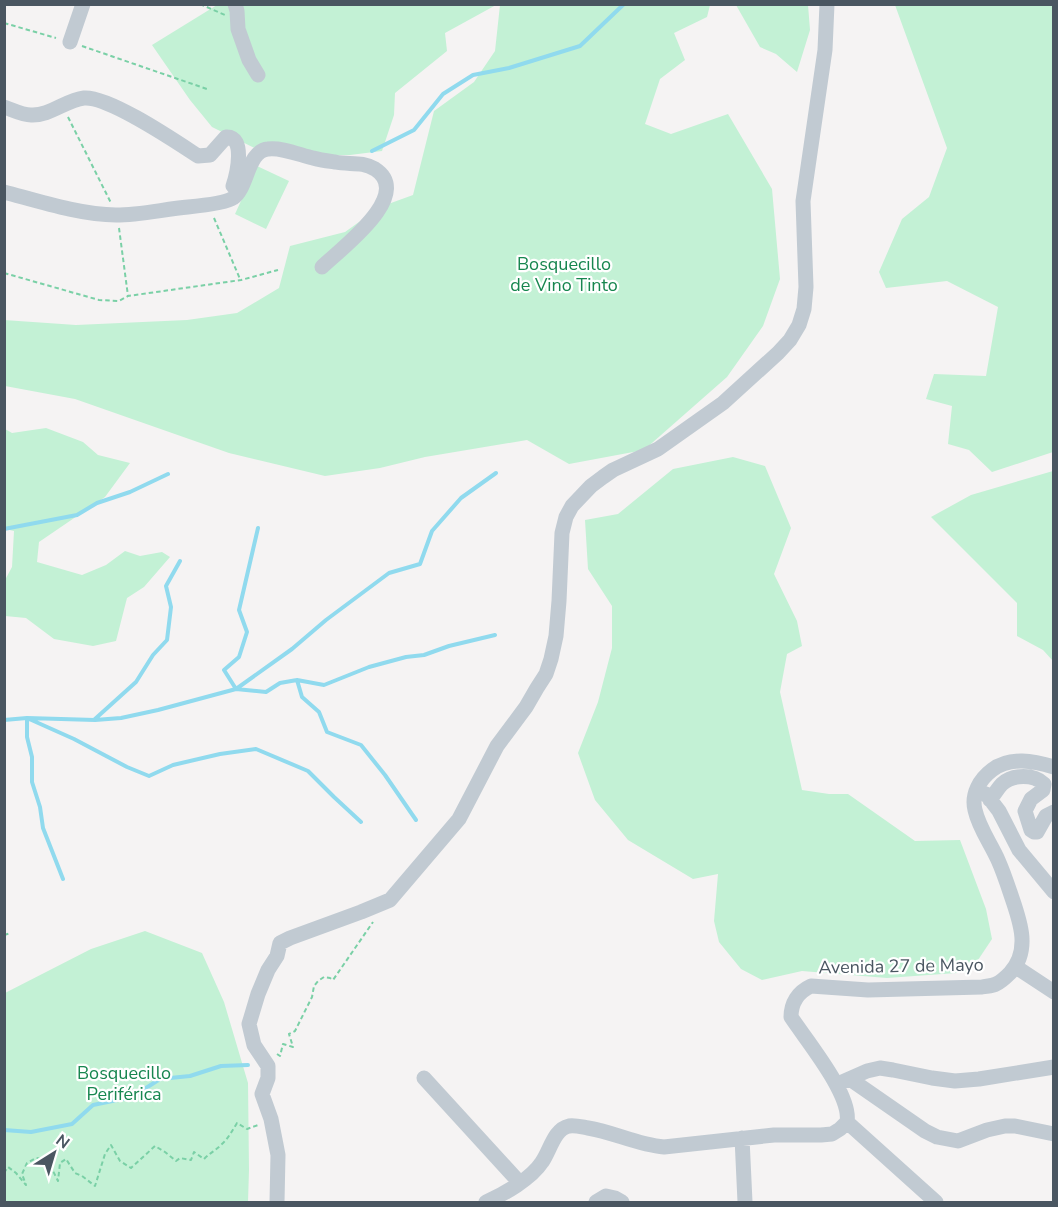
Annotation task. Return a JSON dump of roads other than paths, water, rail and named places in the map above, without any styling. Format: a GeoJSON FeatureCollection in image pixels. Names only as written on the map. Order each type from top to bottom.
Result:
{"type":"FeatureCollection","features":[{"type":"Feature","properties":{"kind":"street"},"geometry":{"type":"LineString","coordinates":[[70,42],[82,4]]}},
{"type":"Feature","properties":{"kind":"street"},"geometry":{"type":"LineString","coordinates":[[235,4],[238,29],[249,60],[258,75]]}},
{"type":"Feature","properties":{"kind":"street"},"geometry":{"type":"LineString","coordinates":[[277,1203],[278,1155],[271,1119],[262,1094],[268,1078],[268,1066],[254,1045],[249,1024],[258,993],[277,956],[280,944],[290,938],[390,900],[459,819],[497,746],[532,698],[546,674],[556,636],[562,532],[572,506],[591,486],[608,474],[658,449],[723,403],[778,353],[790,340],[799,325],[804,309],[806,287],[803,201],[825,50],[827,4]]}},
{"type":"Feature","properties":{"kind":"street"},"geometry":{"type":"LineString","coordinates":[[4,107],[31,115],[40,114],[82,98],[92,98],[129,114],[198,156],[210,155],[226,137],[232,137],[238,147],[236,177],[233,188],[216,203]]}},
{"type":"Feature","properties":{"kind":"street"},"geometry":{"type":"LineString","coordinates":[[4,192],[60,207],[117,215],[232,199],[241,188],[246,173],[258,153],[268,149],[341,163],[360,163],[375,169],[383,177],[387,188],[384,199],[372,220],[322,267]]}},
{"type":"Feature","properties":{"kind":"street"},"geometry":{"type":"LineString","coordinates":[[1053,767],[1029,760],[998,765],[978,784],[974,797],[974,809],[999,862],[1023,936],[1022,955],[1016,967],[1053,992]]}},
{"type":"Feature","properties":{"kind":"street"},"geometry":{"type":"LineString","coordinates":[[990,800],[1004,782],[1011,779],[1034,777],[1044,784],[1043,789],[1031,799],[1025,811],[1031,830],[1037,832],[1046,816],[1053,812]]}},
{"type":"Feature","properties":{"kind":"street"},"geometry":{"type":"LineString","coordinates":[[978,784],[999,812],[1018,850],[1053,892]]}},
{"type":"Feature","properties":{"kind":"street","name":"Avenida 27 de Mayo"},"geometry":{"type":"LineString","coordinates":[[846,1122],[848,1116],[843,1082],[791,1017],[793,1002],[804,989],[811,986],[868,990],[982,987],[996,984],[1016,967]]}},
{"type":"Feature","properties":{"kind":"street"},"geometry":{"type":"LineString","coordinates":[[843,1082],[880,1068],[955,1081],[1053,1067]]}},
{"type":"Feature","properties":{"kind":"street"},"geometry":{"type":"LineString","coordinates":[[424,1077],[520,1183]]}},
{"type":"Feature","properties":{"kind":"street"},"geometry":{"type":"LineString","coordinates":[[843,1082],[937,1137],[958,1141],[1005,1126],[1053,1134]]}},
{"type":"Feature","properties":{"kind":"street"},"geometry":{"type":"LineString","coordinates":[[486,1203],[520,1183],[542,1164],[556,1137],[562,1129],[569,1126],[601,1130],[651,1146],[664,1147],[774,1135],[832,1134],[846,1122],[936,1203]]}},
{"type":"Feature","properties":{"kind":"street"},"geometry":{"type":"LineString","coordinates":[[742,1138],[745,1203]]}},
{"type":"Feature","properties":{"kind":"street"},"geometry":{"type":"LineString","coordinates":[[596,1203],[606,1196],[622,1203]]}},
{"type":"Feature","properties":{"kind":"waterway"},"geometry":{"type":"LineString","coordinates":[[372,151],[414,130],[443,94],[473,75],[509,68],[580,46],[624,4]]}},
{"type":"Feature","properties":{"kind":"waterway"},"geometry":{"type":"LineString","coordinates":[[4,720],[121,718],[236,689],[292,649],[326,620],[389,573],[420,564],[432,531],[461,498],[496,473]]}},
{"type":"Feature","properties":{"kind":"waterway"},"geometry":{"type":"LineString","coordinates":[[4,529],[77,515],[97,503],[130,492],[168,474]]}},
{"type":"Feature","properties":{"kind":"waterway"},"geometry":{"type":"LineString","coordinates":[[258,528],[239,610],[247,632],[239,657],[224,670],[236,689],[266,692],[280,683],[297,680],[324,685],[369,667],[406,657],[424,655],[449,646],[495,635]]}},
{"type":"Feature","properties":{"kind":"waterway"},"geometry":{"type":"LineString","coordinates":[[95,719],[136,682],[153,655],[167,640],[171,607],[166,586],[180,561]]}},
{"type":"Feature","properties":{"kind":"waterway"},"geometry":{"type":"LineString","coordinates":[[297,680],[302,697],[319,712],[327,732],[361,745],[416,820]]}},
{"type":"Feature","properties":{"kind":"waterway"},"geometry":{"type":"LineString","coordinates":[[63,879],[43,828],[40,807],[32,782],[32,757],[27,737],[27,718],[149,776],[173,765],[220,754],[256,749],[308,771],[361,822]]}},
{"type":"Feature","properties":{"kind":"waterway"},"geometry":{"type":"LineString","coordinates":[[4,1130],[31,1132],[72,1124],[93,1105],[132,1097],[160,1079],[190,1076],[221,1066],[248,1065]]}},
{"type":"Feature","properties":{"kind":"park label","name":"Bosquecillo de Vino Tinto"},"geometry":{"type":"Point","coordinates":[564,274]}},
{"type":"Feature","properties":{"kind":"park label","name":"Bosquecillo Periférica"},"geometry":{"type":"Point","coordinates":[124,1083]}}]}
